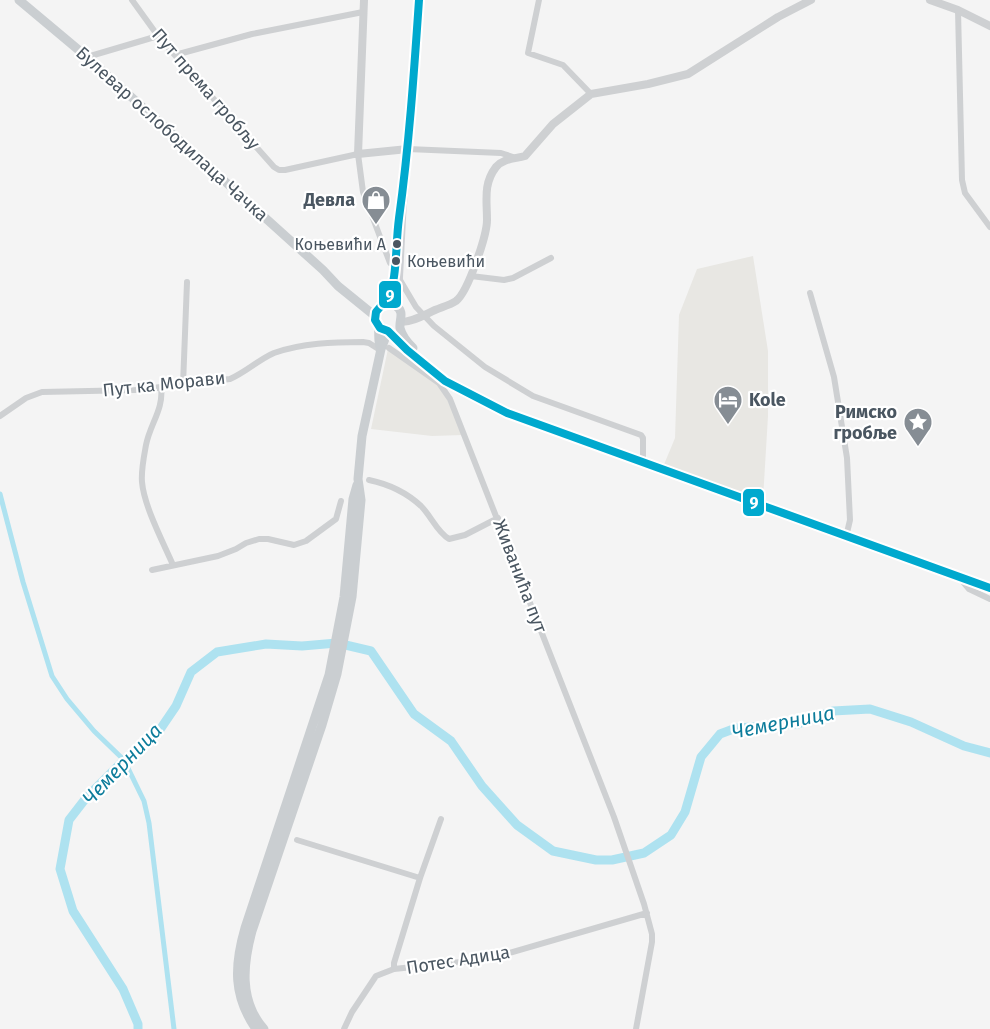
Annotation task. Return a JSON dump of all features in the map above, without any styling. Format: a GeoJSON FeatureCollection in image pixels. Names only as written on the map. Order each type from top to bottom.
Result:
{"type":"FeatureCollection","features":[{"type":"Feature","properties":{"kind":"main road","name":"Булевар ослободилаца Чачка"},"geometry":{"type":"LineString","coordinates":[[19,0],[87,57],[338,286],[375,316]]}},
{"type":"Feature","properties":{"kind":"main road"},"geometry":{"type":"LineString","coordinates":[[385,329],[394,330],[396,276],[419,0]]}},
{"type":"Feature","properties":{"kind":"main road","name":"Булевар ослободилаца Чачка"},"geometry":{"type":"LineString","coordinates":[[323,270],[364,301],[394,313]]}},
{"type":"Feature","properties":{"kind":"main road"},"geometry":{"type":"LineString","coordinates":[[394,313],[375,316],[385,329],[445,382],[487,404],[643,464],[990,588]]}},
{"type":"Feature","properties":{"kind":"main road"},"geometry":{"type":"LineString","coordinates":[[394,313],[408,343],[445,382]]}},
{"type":"Feature","properties":{"kind":"main road"},"geometry":{"type":"LineString","coordinates":[[383,348],[378,343],[385,329]]}},
{"type":"Feature","properties":{"kind":"main road"},"geometry":{"type":"LineString","coordinates":[[383,348],[402,345]]}},
{"type":"Feature","properties":{"kind":"main road"},"geometry":{"type":"LineString","coordinates":[[264,1029],[254,1013],[246,992],[244,964],[252,931],[322,725],[348,597],[361,500],[358,479],[362,436],[383,348]]}},
{"type":"Feature","properties":{"kind":"main road"},"geometry":{"type":"LineString","coordinates":[[256,1029],[238,989],[236,964],[240,946],[333,674]]}},
{"type":"Feature","properties":{"kind":"street","name":"Пут према гробљу"},"geometry":{"type":"LineString","coordinates":[[132,0],[175,56],[274,167],[285,170],[358,154]]}},
{"type":"Feature","properties":{"kind":"street"},"geometry":{"type":"LineString","coordinates":[[364,0],[358,154],[363,192],[390,263]]}},
{"type":"Feature","properties":{"kind":"street"},"geometry":{"type":"LineString","coordinates":[[539,0],[528,53],[563,66],[591,94]]}},
{"type":"Feature","properties":{"kind":"street"},"geometry":{"type":"LineString","coordinates":[[394,313],[410,321],[456,301],[463,293],[471,276],[486,226],[486,190],[496,168],[501,162],[513,157],[525,156],[553,124],[591,94],[688,74],[778,17],[811,0]]}},
{"type":"Feature","properties":{"kind":"street"},"geometry":{"type":"LineString","coordinates":[[930,0],[958,10],[990,26]]}},
{"type":"Feature","properties":{"kind":"street"},"geometry":{"type":"LineString","coordinates":[[958,10],[962,180],[965,193],[990,227]]}},
{"type":"Feature","properties":{"kind":"street"},"geometry":{"type":"LineString","coordinates":[[175,56],[252,34],[363,12]]}},
{"type":"Feature","properties":{"kind":"street"},"geometry":{"type":"LineString","coordinates":[[87,57],[158,36]]}},
{"type":"Feature","properties":{"kind":"street"},"geometry":{"type":"LineString","coordinates":[[358,154],[408,149],[501,153],[513,157]]}},
{"type":"Feature","properties":{"kind":"street"},"geometry":{"type":"LineString","coordinates":[[471,276],[513,278],[551,258]]}},
{"type":"Feature","properties":{"kind":"street"},"geometry":{"type":"LineString","coordinates":[[396,276],[424,316],[473,359],[533,396],[640,435],[643,438],[643,464]]}},
{"type":"Feature","properties":{"kind":"street"},"geometry":{"type":"LineString","coordinates":[[183,385],[187,282]]}},
{"type":"Feature","properties":{"kind":"street"},"geometry":{"type":"LineString","coordinates":[[810,293],[834,376],[847,458],[850,520],[846,537]]}},
{"type":"Feature","properties":{"kind":"street","name":"Пут ка Морави"},"geometry":{"type":"LineString","coordinates":[[0,416],[26,398],[42,392],[135,390],[230,379],[275,353],[308,344],[363,342]]}},
{"type":"Feature","properties":{"kind":"street","name":"Живанића пут"},"geometry":{"type":"LineString","coordinates":[[363,342],[383,348],[445,382],[618,828],[647,914]]}},
{"type":"Feature","properties":{"kind":"street"},"geometry":{"type":"LineString","coordinates":[[161,387],[160,409],[146,444],[142,482],[152,516],[173,565]]}},
{"type":"Feature","properties":{"kind":"street"},"geometry":{"type":"LineString","coordinates":[[369,480],[397,489],[420,506],[449,539],[465,535],[498,518]]}},
{"type":"Feature","properties":{"kind":"street"},"geometry":{"type":"LineString","coordinates":[[152,570],[218,556],[259,539],[294,545],[306,541],[336,519],[341,501]]}},
{"type":"Feature","properties":{"kind":"street"},"geometry":{"type":"LineString","coordinates":[[958,577],[969,589],[990,599]]}},
{"type":"Feature","properties":{"kind":"street","name":"Потес Адица"},"geometry":{"type":"LineString","coordinates":[[441,819],[420,878],[394,969],[489,959],[647,914]]}},
{"type":"Feature","properties":{"kind":"street"},"geometry":{"type":"LineString","coordinates":[[297,840],[420,878]]}},
{"type":"Feature","properties":{"kind":"street"},"geometry":{"type":"LineString","coordinates":[[636,1029],[651,942],[647,914]]}},
{"type":"Feature","properties":{"kind":"street"},"geometry":{"type":"LineString","coordinates":[[344,1028],[376,976],[394,969]]}},
{"type":"Feature","properties":{"kind":"shaded area"},"geometry":{"type":"Polygon","coordinates":[[[753,256],[768,351],[768,416],[763,499],[663,467],[675,438],[679,315],[697,269],[753,256]]]}},
{"type":"Feature","properties":{"kind":"shaded area"},"geometry":{"type":"Polygon","coordinates":[[[388,349],[436,381],[463,435],[432,436],[371,429],[388,349]]]}},
{"type":"Feature","properties":{"kind":"waterway"},"geometry":{"type":"LineString","coordinates":[[0,494],[23,582],[52,676],[67,699],[94,731],[124,760],[144,801],[149,823],[174,1029]]}},
{"type":"Feature","properties":{"kind":"waterway","name":"Чемерница"},"geometry":{"type":"LineString","coordinates":[[138,1029],[123,989],[73,911],[60,869],[69,820],[86,798],[124,760],[157,734],[176,706],[191,672],[217,652],[266,644],[302,646],[337,643],[371,651],[414,714],[451,741],[482,786],[517,825],[553,851],[596,860],[612,860],[644,853],[671,835],[685,812],[701,757],[720,734],[736,728],[798,724],[833,711],[870,709],[911,722],[964,746],[990,753]]}},
{"type":"Feature","properties":{"kind":"transit line","name":"9"},"geometry":{"type":"LineString","coordinates":[[419,0],[395,272],[387,304],[381,306],[376,312],[375,320],[380,328],[388,331],[445,381],[507,413],[990,588]]}},
{"type":"Feature","properties":{"kind":"place","name":"Девла"},"geometry":{"type":"Point","coordinates":[376,226]}},
{"type":"Feature","properties":{"kind":"place","name":"Коњевићи А"},"geometry":{"type":"Point","coordinates":[397,244]}},
{"type":"Feature","properties":{"kind":"place","name":"Коњевићи"},"geometry":{"type":"Point","coordinates":[396,261]}},
{"type":"Feature","properties":{"kind":"place","name":"Kole"},"geometry":{"type":"Point","coordinates":[728,426]}},
{"type":"Feature","properties":{"kind":"place","name":"Римско гробље"},"geometry":{"type":"Point","coordinates":[918,448]}}]}
